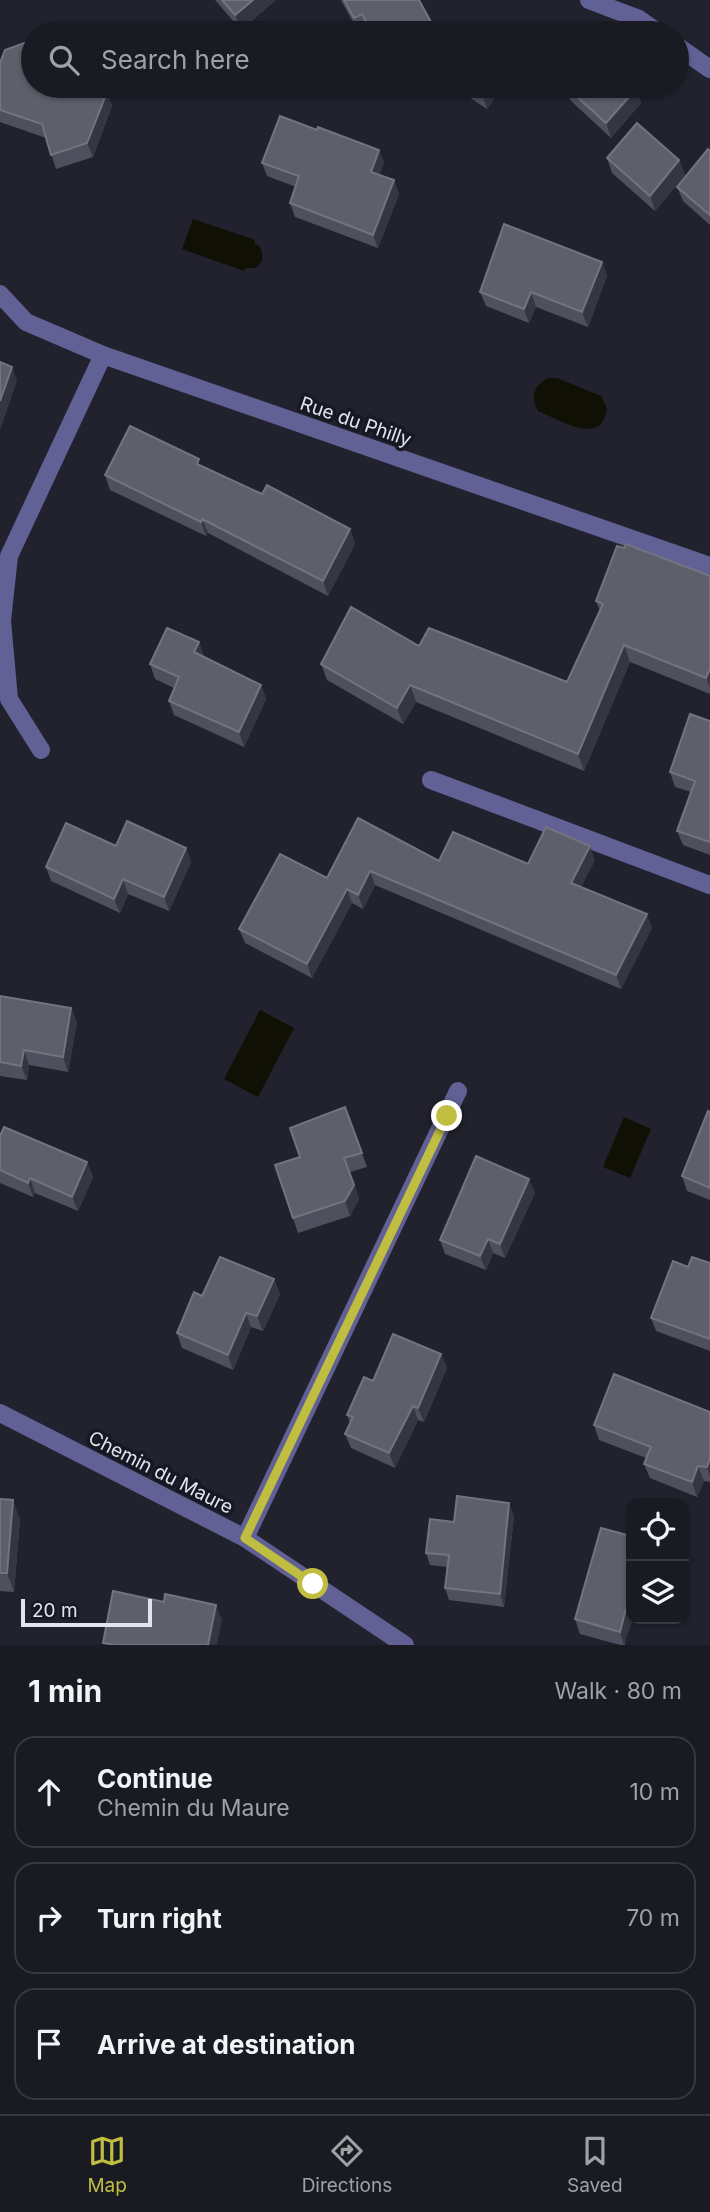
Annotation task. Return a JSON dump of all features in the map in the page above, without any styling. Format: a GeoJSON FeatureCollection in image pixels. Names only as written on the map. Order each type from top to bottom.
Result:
{"type":"FeatureCollection","features":[{"type":"Feature","properties":{"kind":"street"},"geometry":{"type":"LineString","coordinates":[[589,0],[642,21]]}},
{"type":"Feature","properties":{"kind":"street"},"geometry":{"type":"LineString","coordinates":[[689,54],[710,69]]}},
{"type":"Feature","properties":{"kind":"street","name":"Rue du Philly"},"geometry":{"type":"LineString","coordinates":[[0,294],[26,322],[103,355],[710,565]]}},
{"type":"Feature","properties":{"kind":"street"},"geometry":{"type":"LineString","coordinates":[[41,750],[9,699],[2,621],[9,556],[103,355]]}},
{"type":"Feature","properties":{"kind":"street"},"geometry":{"type":"LineString","coordinates":[[431,780],[710,885]]}},
{"type":"Feature","properties":{"kind":"street"},"geometry":{"type":"LineString","coordinates":[[245,1538],[458,1091]]}},
{"type":"Feature","properties":{"kind":"street","name":"Chemin du Maure"},"geometry":{"type":"LineString","coordinates":[[0,1413],[245,1538],[405,1645]]}},
{"type":"Feature","properties":{"kind":"shaded area"},"geometry":{"type":"Polygon","coordinates":[[[193,219],[255,240],[254,243],[261,250],[262,261],[256,268],[246,268],[244,271],[182,249],[193,219]]]}},
{"type":"Feature","properties":{"kind":"shaded area"},"geometry":{"type":"Polygon","coordinates":[[[548,378],[557,378],[601,396],[607,409],[604,420],[597,427],[579,428],[538,411],[534,401],[535,392],[539,384],[548,378]]]}},
{"type":"Feature","properties":{"kind":"shaded area"},"geometry":{"type":"Polygon","coordinates":[[[260,1010],[294,1028],[258,1097],[224,1079],[260,1010]]]}},
{"type":"Feature","properties":{"kind":"shaded area"},"geometry":{"type":"Polygon","coordinates":[[[624,1117],[651,1129],[630,1178],[603,1167],[624,1117]]]}},
{"type":"Feature","properties":{"kind":"building"},"geometry":{"type":"Polygon","coordinates":[[[222,0],[253,0],[235,15],[222,0]]]}},
{"type":"Feature","properties":{"kind":"building"},"geometry":{"type":"Polygon","coordinates":[[[344,0],[419,0],[430,21],[366,21],[362,14],[354,18],[344,0]]]}},
{"type":"Feature","properties":{"kind":"building"},"geometry":{"type":"Polygon","coordinates":[[[21,44],[21,98],[105,98],[87,143],[51,155],[42,124],[0,110],[0,63],[5,50],[21,44]]]}},
{"type":"Feature","properties":{"kind":"building"},"geometry":{"type":"Polygon","coordinates":[[[578,98],[628,98],[606,123],[578,98]]]}},
{"type":"Feature","properties":{"kind":"building"},"geometry":{"type":"Polygon","coordinates":[[[280,116],[379,150],[371,172],[394,180],[373,235],[290,203],[299,176],[262,163],[280,116]]]}},
{"type":"Feature","properties":{"kind":"building"},"geometry":{"type":"Polygon","coordinates":[[[637,123],[679,160],[650,196],[607,158],[637,123]]]}},
{"type":"Feature","properties":{"kind":"building"},"geometry":{"type":"Polygon","coordinates":[[[708,149],[710,151],[710,215],[677,187],[708,149]]]}},
{"type":"Feature","properties":{"kind":"building"},"geometry":{"type":"Polygon","coordinates":[[[504,224],[602,262],[582,312],[531,292],[524,309],[480,292],[504,224]]]}},
{"type":"Feature","properties":{"kind":"building"},"geometry":{"type":"Polygon","coordinates":[[[0,362],[12,367],[0,401],[0,362]]]}},
{"type":"Feature","properties":{"kind":"building"},"geometry":{"type":"Polygon","coordinates":[[[130,426],[199,459],[197,464],[262,494],[267,485],[350,529],[323,581],[202,519],[201,522],[105,475],[130,426]]]}},
{"type":"Feature","properties":{"kind":"building"},"geometry":{"type":"Polygon","coordinates":[[[626,544],[710,576],[710,669],[706,678],[624,645],[578,754],[410,685],[397,708],[321,664],[351,607],[419,646],[429,628],[567,682],[603,604],[596,601],[617,546],[624,548],[626,544]]]}},
{"type":"Feature","properties":{"kind":"building"},"geometry":{"type":"Polygon","coordinates":[[[167,628],[199,642],[194,652],[261,685],[239,732],[169,701],[179,677],[150,664],[167,628]]]}},
{"type":"Feature","properties":{"kind":"building"},"geometry":{"type":"Polygon","coordinates":[[[690,714],[710,721],[710,842],[677,831],[695,781],[670,772],[690,714]]]}},
{"type":"Feature","properties":{"kind":"building"},"geometry":{"type":"Polygon","coordinates":[[[358,818],[439,861],[453,832],[528,864],[546,827],[590,846],[571,883],[647,914],[616,975],[370,871],[358,895],[347,889],[307,964],[239,929],[280,854],[327,878],[358,818]]]}},
{"type":"Feature","properties":{"kind":"building"},"geometry":{"type":"Polygon","coordinates":[[[127,821],[186,848],[164,897],[123,879],[114,899],[46,867],[66,823],[116,846],[127,821]]]}},
{"type":"Feature","properties":{"kind":"building"},"geometry":{"type":"Polygon","coordinates":[[[0,996],[71,1008],[63,1057],[24,1050],[21,1066],[0,1062],[0,996]]]}},
{"type":"Feature","properties":{"kind":"building"},"geometry":{"type":"Polygon","coordinates":[[[345,1107],[362,1153],[344,1158],[354,1185],[345,1201],[293,1218],[275,1165],[300,1157],[290,1128],[345,1107]]]}},
{"type":"Feature","properties":{"kind":"building"},"geometry":{"type":"Polygon","coordinates":[[[708,1111],[710,1112],[710,1188],[682,1176],[708,1111]]]}},
{"type":"Feature","properties":{"kind":"building"},"geometry":{"type":"Polygon","coordinates":[[[4,1127],[87,1162],[72,1197],[30,1178],[28,1183],[0,1170],[0,1136],[4,1127]]]}},
{"type":"Feature","properties":{"kind":"building"},"geometry":{"type":"Polygon","coordinates":[[[476,1156],[529,1179],[500,1244],[488,1239],[480,1256],[440,1240],[476,1156]]]}},
{"type":"Feature","properties":{"kind":"building"},"geometry":{"type":"Polygon","coordinates":[[[220,1257],[274,1279],[257,1316],[246,1313],[228,1355],[177,1333],[194,1292],[202,1296],[220,1257]]]}},
{"type":"Feature","properties":{"kind":"building"},"geometry":{"type":"Polygon","coordinates":[[[692,1257],[710,1263],[710,1339],[651,1318],[673,1261],[688,1267],[692,1257]]]}},
{"type":"Feature","properties":{"kind":"building"},"geometry":{"type":"Polygon","coordinates":[[[393,1334],[441,1354],[418,1408],[413,1406],[389,1453],[345,1434],[353,1417],[347,1415],[364,1377],[373,1381],[393,1334]]]}},
{"type":"Feature","properties":{"kind":"building"},"geometry":{"type":"Polygon","coordinates":[[[614,1374],[710,1412],[710,1459],[707,1467],[698,1466],[692,1482],[644,1464],[651,1447],[594,1425],[614,1374]]]}},
{"type":"Feature","properties":{"kind":"building"},"geometry":{"type":"Polygon","coordinates":[[[457,1496],[509,1503],[500,1594],[445,1588],[449,1555],[426,1553],[430,1519],[454,1522],[457,1496]]]}},
{"type":"Feature","properties":{"kind":"building"},"geometry":{"type":"Polygon","coordinates":[[[0,1499],[13,1500],[7,1573],[0,1573],[0,1499]]]}},
{"type":"Feature","properties":{"kind":"building"},"geometry":{"type":"Polygon","coordinates":[[[601,1528],[626,1535],[626,1609],[620,1632],[575,1619],[601,1528]]]}},
{"type":"Feature","properties":{"kind":"building"},"geometry":{"type":"Polygon","coordinates":[[[113,1591],[164,1602],[165,1594],[216,1605],[208,1645],[103,1643],[113,1591]]]}},
{"type":"Feature","properties":{"kind":"route"},"geometry":{"type":"LineString","coordinates":[[313,1584],[245,1538],[447,1116]]}}]}
